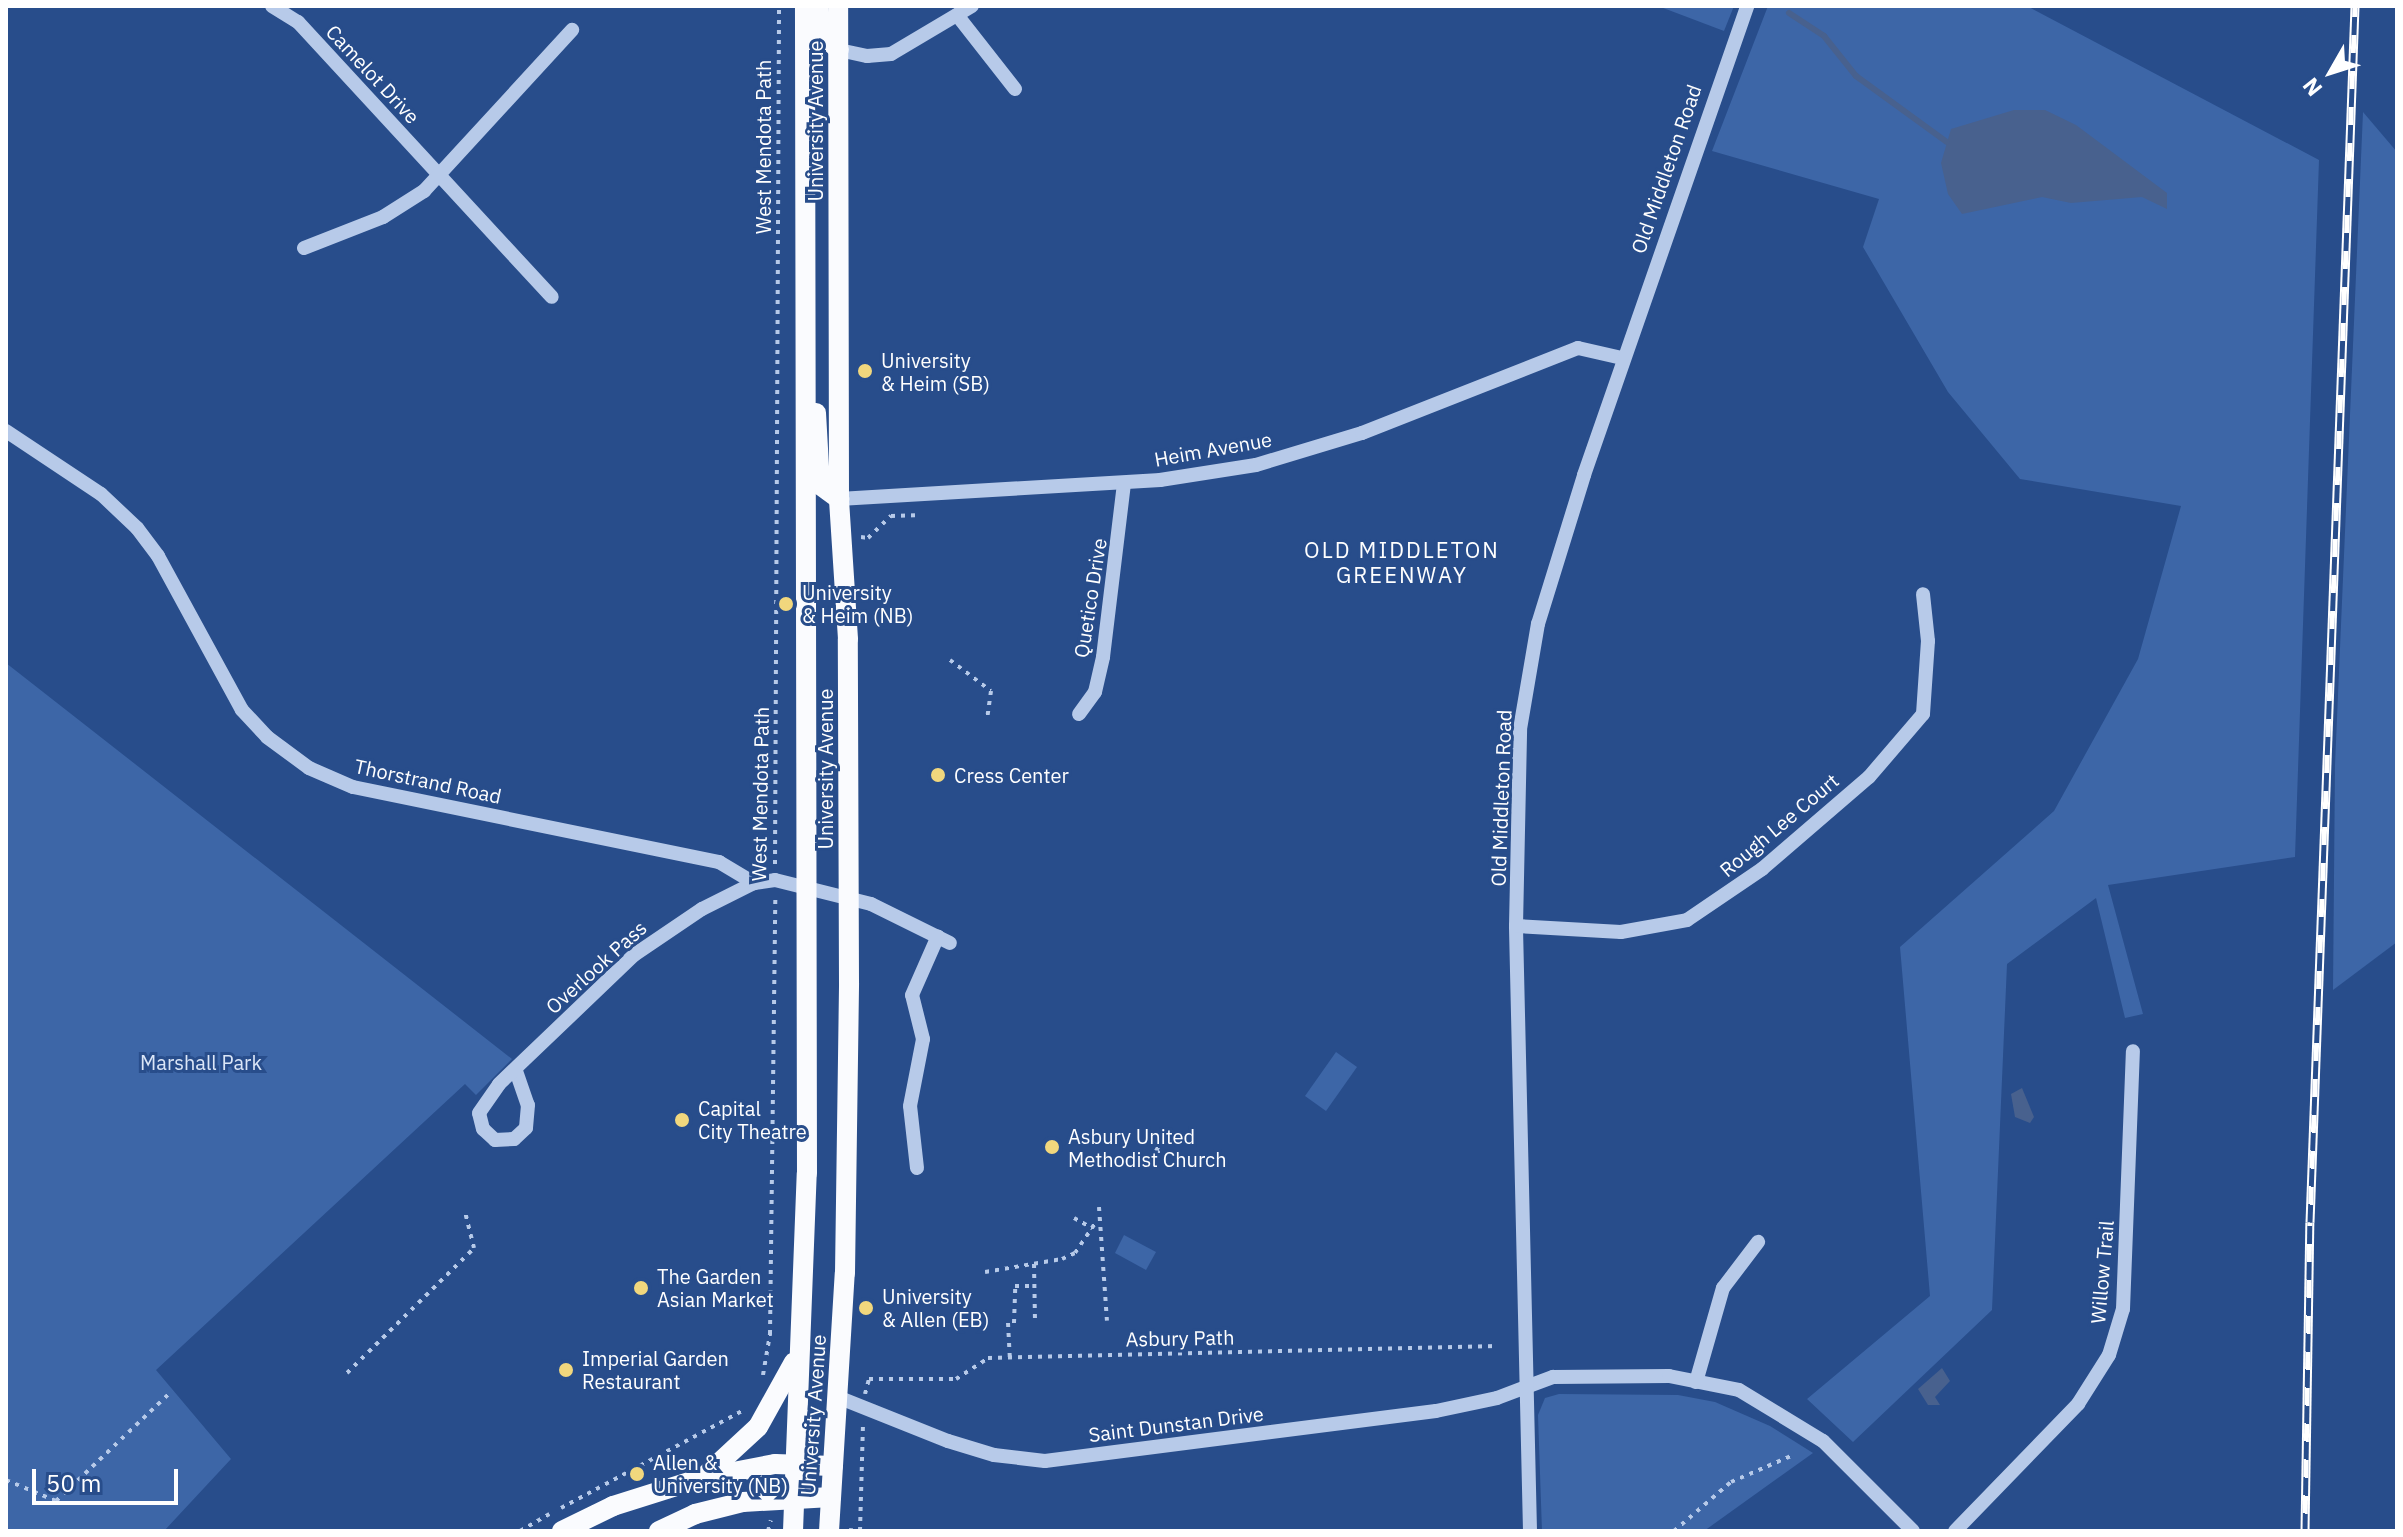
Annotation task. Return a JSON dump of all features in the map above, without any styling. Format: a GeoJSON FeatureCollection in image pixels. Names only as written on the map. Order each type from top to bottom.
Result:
{"type":"FeatureCollection","features":[{"type":"Feature","properties":{"kind":"main road","name":"University Avenue"},"geometry":{"type":"LineString","coordinates":[[793,1531],[801,1340],[806,886],[805,6]]}},
{"type":"Feature","properties":{"kind":"main road"},"geometry":{"type":"LineString","coordinates":[[818,6],[822,34],[839,50]]}},
{"type":"Feature","properties":{"kind":"main road","name":"University Avenue"},"geometry":{"type":"LineString","coordinates":[[829,1531],[840,1398],[849,897],[848,639],[839,499],[838,6]]}},
{"type":"Feature","properties":{"kind":"main road"},"geometry":{"type":"LineString","coordinates":[[803,330],[812,371],[820,485],[839,499]]}},
{"type":"Feature","properties":{"kind":"main road"},"geometry":{"type":"LineString","coordinates":[[702,1478],[730,1456],[770,1412],[801,1340]]}},
{"type":"Feature","properties":{"kind":"main road"},"geometry":{"type":"LineString","coordinates":[[562,1531],[613,1506],[702,1478],[794,1463],[833,1466]]}},
{"type":"Feature","properties":{"kind":"main road"},"geometry":{"type":"LineString","coordinates":[[659,1531],[706,1511],[794,1496],[831,1497]]}},
{"type":"Feature","properties":{"kind":"street","name":"Camelot Drive"},"geometry":{"type":"LineString","coordinates":[[272,6],[298,22],[552,297]]}},
{"type":"Feature","properties":{"kind":"street"},"geometry":{"type":"LineString","coordinates":[[839,50],[891,54],[972,6]]}},
{"type":"Feature","properties":{"kind":"street","name":"Old Middleton Road"},"geometry":{"type":"LineString","coordinates":[[1530,1531],[1516,926],[1520,729],[1538,624],[1622,358],[1747,6]]}},
{"type":"Feature","properties":{"kind":"street"},"geometry":{"type":"LineString","coordinates":[[957,15],[1015,89]]}},
{"type":"Feature","properties":{"kind":"street"},"geometry":{"type":"LineString","coordinates":[[304,248],[383,217],[440,177],[572,30]]}},
{"type":"Feature","properties":{"kind":"street","name":"Heim Avenue"},"geometry":{"type":"LineString","coordinates":[[839,499],[1124,483],[1271,460],[1362,433],[1578,348],[1622,358]]}},
{"type":"Feature","properties":{"kind":"street","name":"Thorstrand Road"},"geometry":{"type":"LineString","coordinates":[[6,431],[101,494],[137,528],[158,556],[242,710],[267,737],[309,768],[353,787],[719,862],[754,883]]}},
{"type":"Feature","properties":{"kind":"street","name":"Quetico Drive"},"geometry":{"type":"LineString","coordinates":[[1079,714],[1095,692],[1103,657],[1124,483]]}},
{"type":"Feature","properties":{"kind":"street","name":"Rough Lee Court"},"geometry":{"type":"LineString","coordinates":[[1516,926],[1621,932],[1687,920],[1762,869],[1869,777],[1923,714],[1928,641],[1923,594]]}},
{"type":"Feature","properties":{"kind":"street","name":"Overlook Pass"},"geometry":{"type":"LineString","coordinates":[[516,1071],[528,1105],[526,1128],[514,1139],[495,1140],[483,1129],[481,1106],[516,1071],[634,955],[681,921],[754,883],[775,880],[806,886],[894,912],[944,939],[912,995],[923,1039],[910,1106],[917,1168]]}},
{"type":"Feature","properties":{"kind":"street","name":"Willow Trail"},"geometry":{"type":"LineString","coordinates":[[1955,1531],[2078,1404],[2097,1380],[2118,1332],[2123,1309],[2133,1051]]}},
{"type":"Feature","properties":{"kind":"street"},"geometry":{"type":"LineString","coordinates":[[1696,1382],[1723,1288],[1758,1242]]}},
{"type":"Feature","properties":{"kind":"street","name":"Saint Dunstan Drive"},"geometry":{"type":"LineString","coordinates":[[840,1398],[971,1448],[1045,1461],[1436,1411],[1553,1377],[1669,1376],[1739,1390],[1823,1441],[1913,1531]]}},
{"type":"Feature","properties":{"kind":"path","name":"West Mendota Path"},"geometry":{"type":"LineString","coordinates":[[761,1381],[770,1334],[779,6]]}},
{"type":"Feature","properties":{"kind":"path"},"geometry":{"type":"LineString","coordinates":[[950,660],[991,691],[987,720]]}},
{"type":"Feature","properties":{"kind":"path"},"geometry":{"type":"LineString","coordinates":[[1168,1129],[1156,1152],[1189,1171]]}},
{"type":"Feature","properties":{"kind":"path"},"geometry":{"type":"LineString","coordinates":[[1099,1207],[1096,1222],[1107,1321]]}},
{"type":"Feature","properties":{"kind":"path"},"geometry":{"type":"LineString","coordinates":[[347,1373],[474,1248],[465,1213]]}},
{"type":"Feature","properties":{"kind":"path"},"geometry":{"type":"LineString","coordinates":[[1074,1218],[1092,1228]]}},
{"type":"Feature","properties":{"kind":"path"},"geometry":{"type":"LineString","coordinates":[[985,1272],[1075,1253],[1096,1222]]}},
{"type":"Feature","properties":{"kind":"path"},"geometry":{"type":"LineString","coordinates":[[1034,1264],[1035,1322]]}},
{"type":"Feature","properties":{"kind":"path"},"geometry":{"type":"LineString","coordinates":[[1010,1357],[1015,1286],[1035,1286]]}},
{"type":"Feature","properties":{"kind":"path","name":"Asbury Path"},"geometry":{"type":"LineString","coordinates":[[869,1379],[956,1379],[988,1358],[1498,1346]]}},
{"type":"Feature","properties":{"kind":"path"},"geometry":{"type":"LineString","coordinates":[[6,1480],[56,1501],[172,1391]]}},
{"type":"Feature","properties":{"kind":"path"},"geometry":{"type":"LineString","coordinates":[[596,1488],[726,1422],[750,1403]]}},
{"type":"Feature","properties":{"kind":"path"},"geometry":{"type":"LineString","coordinates":[[860,1531],[863,1430]]}},
{"type":"Feature","properties":{"kind":"path"},"geometry":{"type":"LineString","coordinates":[[1674,1531],[1731,1482],[1791,1456]]}},
{"type":"Feature","properties":{"kind":"path"},"geometry":{"type":"LineString","coordinates":[[768,1531],[771,1525]]}},
{"type":"Feature","properties":{"kind":"green space"},"geometry":{"type":"Polygon","coordinates":[[[1658,6],[1734,6],[1724,31],[1658,6]]]}},
{"type":"Feature","properties":{"kind":"green space"},"geometry":{"type":"Polygon","coordinates":[[[1768,6],[2027,6],[2319,160],[2295,857],[2108,885],[2143,1014],[2125,1018],[2096,898],[2007,964],[1992,1310],[1853,1442],[1807,1399],[1930,1296],[1900,947],[2054,811],[2138,659],[2181,506],[2020,479],[1948,392],[1863,247],[1879,199],[1712,151],[1768,6]]]}},
{"type":"Feature","properties":{"kind":"green space"},"geometry":{"type":"Polygon","coordinates":[[[2363,112],[2397,152],[2397,942],[2333,990],[2335,765],[2363,112]]]}},
{"type":"Feature","properties":{"kind":"green space","name":"Marshall Park"},"geometry":{"type":"Polygon","coordinates":[[[6,663],[512,1059],[476,1095],[465,1084],[156,1370],[231,1459],[164,1531],[6,1531],[6,663]]]}},
{"type":"Feature","properties":{"kind":"green space"},"geometry":{"type":"Polygon","coordinates":[[[1336,1052],[1357,1067],[1326,1111],[1305,1096],[1336,1052]]]}},
{"type":"Feature","properties":{"kind":"green space"},"geometry":{"type":"Polygon","coordinates":[[[1124,1235],[1156,1252],[1146,1270],[1115,1253],[1124,1235]]]}},
{"type":"Feature","properties":{"kind":"green space"},"geometry":{"type":"Polygon","coordinates":[[[1559,1394],[1678,1395],[1715,1402],[1770,1426],[1813,1453],[1704,1531],[1542,1531],[1538,1415],[1545,1398],[1559,1394]]]}},
{"type":"Feature","properties":{"kind":"shaded area"},"geometry":{"type":"Polygon","coordinates":[[[2014,110],[2045,110],[2076,125],[2167,193],[2167,209],[2142,197],[2071,203],[2042,197],[1962,214],[1948,194],[1941,163],[1951,129],[2014,110]]]}},
{"type":"Feature","properties":{"kind":"shaded area"},"geometry":{"type":"Polygon","coordinates":[[[2022,1088],[2034,1117],[2030,1123],[2015,1117],[2011,1094],[2022,1088]]]}},
{"type":"Feature","properties":{"kind":"shaded area"},"geometry":{"type":"Polygon","coordinates":[[[1942,1368],[1950,1381],[1935,1397],[1940,1405],[1928,1405],[1918,1389],[1942,1368]]]}},
{"type":"Feature","properties":{"kind":"waterway"},"geometry":{"type":"LineString","coordinates":[[1789,13],[1824,36],[1856,76],[1947,142]]}},
{"type":"Feature","properties":{"kind":"railway"},"geometry":{"type":"LineString","coordinates":[[2305,1531],[2310,1222],[2355,6]]}},
{"type":"Feature","properties":{"kind":"place","name":"University & Heim (SB)"},"geometry":{"type":"Point","coordinates":[865,371]}},
{"type":"Feature","properties":{"kind":"place","name":"University & Heim (NB)"},"geometry":{"type":"Point","coordinates":[786,604]}},
{"type":"Feature","properties":{"kind":"place","name":"Cress Center"},"geometry":{"type":"Point","coordinates":[938,775]}},
{"type":"Feature","properties":{"kind":"place","name":"Capital City Theatre"},"geometry":{"type":"Point","coordinates":[682,1120]}},
{"type":"Feature","properties":{"kind":"place","name":"Asbury United Methodist Church"},"geometry":{"type":"Point","coordinates":[1052,1147]}},
{"type":"Feature","properties":{"kind":"place","name":"The Garden Asian Market"},"geometry":{"type":"Point","coordinates":[641,1288]}},
{"type":"Feature","properties":{"kind":"place","name":"University & Allen (EB)"},"geometry":{"type":"Point","coordinates":[866,1308]}},
{"type":"Feature","properties":{"kind":"place","name":"Imperial Garden Restaurant"},"geometry":{"type":"Point","coordinates":[566,1370]}},
{"type":"Feature","properties":{"kind":"place","name":"Allen & University (NB)"},"geometry":{"type":"Point","coordinates":[637,1474]}},
{"type":"Feature","properties":{"kind":"district","name":"OLD MIDDLETON GREENWAY"},"geometry":{"type":"Point","coordinates":[1402,562]}}]}
